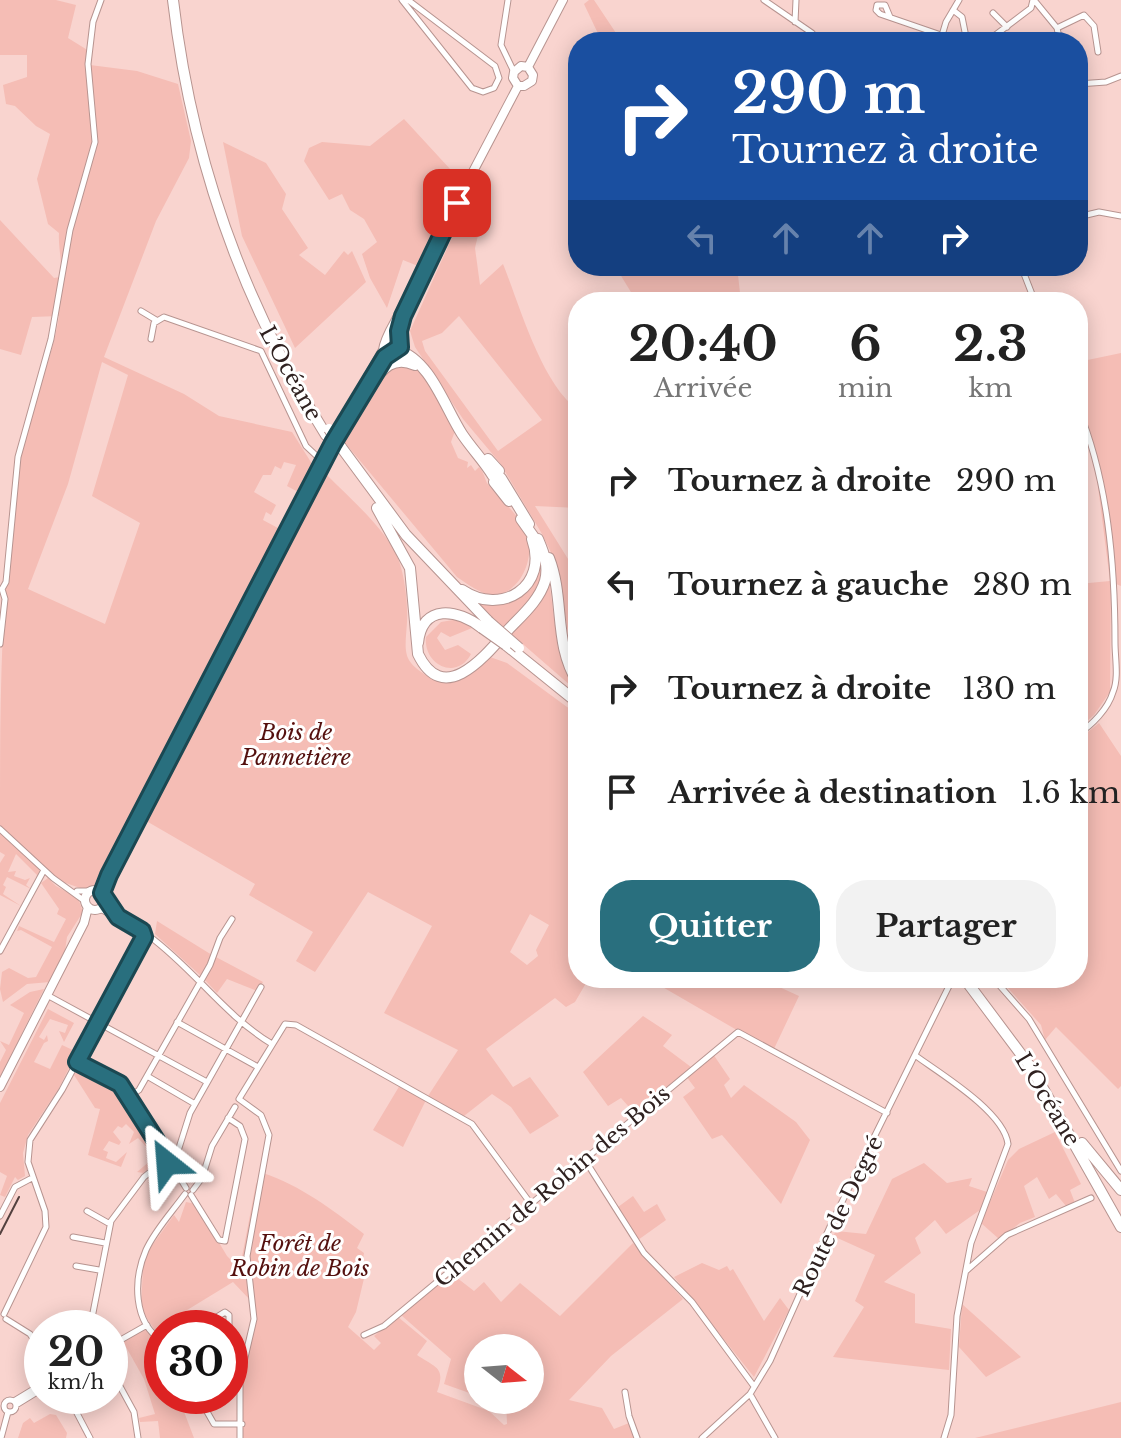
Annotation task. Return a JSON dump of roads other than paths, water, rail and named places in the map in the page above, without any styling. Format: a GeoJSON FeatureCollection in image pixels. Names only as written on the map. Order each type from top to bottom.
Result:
{"type":"FeatureCollection","features":[{"type":"Feature","properties":{"kind":"highway","name":"L’Océane"},"geometry":{"type":"LineString","coordinates":[[176,0],[193,121],[221,218],[267,330],[377,508],[431,571],[485,625],[568,695]]}},
{"type":"Feature","properties":{"kind":"highway"},"geometry":{"type":"LineString","coordinates":[[394,343],[425,371],[538,539],[554,571],[563,651],[568,662]]}},
{"type":"Feature","properties":{"kind":"highway"},"geometry":{"type":"LineString","coordinates":[[394,343],[424,365],[484,459]]}},
{"type":"Feature","properties":{"kind":"highway"},"geometry":{"type":"LineString","coordinates":[[364,393],[380,371],[395,361],[411,363],[425,371]]}},
{"type":"Feature","properties":{"kind":"highway","name":"L’Océane"},"geometry":{"type":"LineString","coordinates":[[333,441],[394,520],[485,625]]}},
{"type":"Feature","properties":{"kind":"highway"},"geometry":{"type":"LineString","coordinates":[[444,578],[484,601],[503,600],[518,593],[529,580],[536,559],[532,540],[514,504]]}},
{"type":"Feature","properties":{"kind":"highway"},"geometry":{"type":"LineString","coordinates":[[377,508],[410,568],[418,654],[424,666],[441,676],[456,676],[472,669],[537,597],[546,571],[538,539]]}},
{"type":"Feature","properties":{"kind":"highway"},"geometry":{"type":"LineString","coordinates":[[485,625],[456,613],[437,615],[420,633],[420,655],[427,666],[437,672],[461,673],[482,656],[532,601],[543,578],[544,559],[539,545],[521,519]]}},
{"type":"Feature","properties":{"kind":"highway","name":"L’Océane"},"geometry":{"type":"LineString","coordinates":[[513,649],[568,689]]}},
{"type":"Feature","properties":{"kind":"highway","name":"L’Océane"},"geometry":{"type":"LineString","coordinates":[[972,988],[1027,1061],[1121,1227]]}},
{"type":"Feature","properties":{"kind":"highway","name":"L’Océane"},"geometry":{"type":"LineString","coordinates":[[980,988],[1027,1051],[1121,1214]]}},
{"type":"Feature","properties":{"kind":"highway"},"geometry":{"type":"LineString","coordinates":[[1082,1143],[1121,1190]]}},
{"type":"Feature","properties":{"kind":"main road"},"geometry":{"type":"LineString","coordinates":[[528,67],[563,0]]}},
{"type":"Feature","properties":{"kind":"main road"},"geometry":{"type":"LineString","coordinates":[[521,66],[528,67],[533,75],[532,81],[518,86],[513,78],[514,72],[521,66]]}},
{"type":"Feature","properties":{"kind":"main road"},"geometry":{"type":"LineString","coordinates":[[333,441],[394,343],[457,203],[518,86]]}},
{"type":"Feature","properties":{"kind":"main road"},"geometry":{"type":"LineString","coordinates":[[0,1087],[333,441],[394,343]]}},
{"type":"Feature","properties":{"kind":"street"},"geometry":{"type":"LineString","coordinates":[[0,644],[5,599],[1,588],[6,582],[18,457],[51,339],[70,230],[95,142],[88,64],[93,22],[101,0]]}},
{"type":"Feature","properties":{"kind":"street"},"geometry":{"type":"LineString","coordinates":[[405,0],[495,66],[499,78],[494,88],[483,92],[472,88],[405,0]]}},
{"type":"Feature","properties":{"kind":"street"},"geometry":{"type":"LineString","coordinates":[[508,0],[501,45],[514,72]]}},
{"type":"Feature","properties":{"kind":"street"},"geometry":{"type":"LineString","coordinates":[[764,0],[808,32]]}},
{"type":"Feature","properties":{"kind":"street"},"geometry":{"type":"LineString","coordinates":[[795,22],[796,0]]}},
{"type":"Feature","properties":{"kind":"street"},"geometry":{"type":"LineString","coordinates":[[943,32],[957,0]]}},
{"type":"Feature","properties":{"kind":"street"},"geometry":{"type":"LineString","coordinates":[[1000,32],[1031,8],[1034,0]]}},
{"type":"Feature","properties":{"kind":"street"},"geometry":{"type":"LineString","coordinates":[[1034,0],[1058,32]]}},
{"type":"Feature","properties":{"kind":"street"},"geometry":{"type":"LineString","coordinates":[[953,10],[962,17],[965,32]]}},
{"type":"Feature","properties":{"kind":"street"},"geometry":{"type":"LineString","coordinates":[[993,13],[1007,27]]}},
{"type":"Feature","properties":{"kind":"street"},"geometry":{"type":"LineString","coordinates":[[1057,28],[1084,15],[1094,26],[1098,52]]}},
{"type":"Feature","properties":{"kind":"street"},"geometry":{"type":"LineString","coordinates":[[890,17],[926,32]]}},
{"type":"Feature","properties":{"kind":"street"},"geometry":{"type":"LineString","coordinates":[[1088,83],[1106,82],[1121,76]]}},
{"type":"Feature","properties":{"kind":"street"},"geometry":{"type":"LineString","coordinates":[[1088,215],[1099,212],[1121,216]]}},
{"type":"Feature","properties":{"kind":"street"},"geometry":{"type":"LineString","coordinates":[[141,311],[156,320]]}},
{"type":"Feature","properties":{"kind":"street"},"geometry":{"type":"LineString","coordinates":[[156,320],[164,317],[261,351],[306,446],[323,461]]}},
{"type":"Feature","properties":{"kind":"street"},"geometry":{"type":"LineString","coordinates":[[151,339],[156,320]]}},
{"type":"Feature","properties":{"kind":"street"},"geometry":{"type":"LineString","coordinates":[[1088,436],[1097,461],[1103,494],[1115,608],[1118,688],[1088,726]]}},
{"type":"Feature","properties":{"kind":"street"},"geometry":{"type":"LineString","coordinates":[[2,832],[44,870],[145,935],[201,982],[240,1023],[272,1044]]}},
{"type":"Feature","properties":{"kind":"street"},"geometry":{"type":"LineString","coordinates":[[0,951],[44,870]]}},
{"type":"Feature","properties":{"kind":"street"},"geometry":{"type":"LineString","coordinates":[[72,890],[95,900]]}},
{"type":"Feature","properties":{"kind":"street"},"geometry":{"type":"LineString","coordinates":[[129,1097],[139,1090],[201,982],[232,919]]}},
{"type":"Feature","properties":{"kind":"street"},"geometry":{"type":"LineString","coordinates":[[24,1330],[3,1317],[45,1231],[45,1211],[32,1178],[27,1154],[30,1140],[77,1062],[145,935]]}},
{"type":"Feature","properties":{"kind":"street"},"geometry":{"type":"LineString","coordinates":[[93,1310],[110,1224],[144,1177],[178,1151],[195,1104],[261,987]]}},
{"type":"Feature","properties":{"kind":"street","name":"Route de Degré"},"geometry":{"type":"LineString","coordinates":[[702,1438],[750,1394],[770,1361],[833,1220],[948,988]]}},
{"type":"Feature","properties":{"kind":"street"},"geometry":{"type":"LineString","coordinates":[[1002,988],[1029,1019],[1121,1171]]}},
{"type":"Feature","properties":{"kind":"street"},"geometry":{"type":"LineString","coordinates":[[47,995],[207,1082]]}},
{"type":"Feature","properties":{"kind":"street"},"geometry":{"type":"LineString","coordinates":[[177,1022],[258,1067]]}},
{"type":"Feature","properties":{"kind":"street"},"geometry":{"type":"LineString","coordinates":[[240,1438],[240,1379],[254,1319],[247,1256],[269,1135],[261,1115],[239,1099],[283,1026],[290,1024],[472,1124],[531,1204]]}},
{"type":"Feature","properties":{"kind":"street","name":"Chemin de Robin des Bois"},"geometry":{"type":"LineString","coordinates":[[364,1335],[384,1326],[738,1032],[887,1113]]}},
{"type":"Feature","properties":{"kind":"street"},"geometry":{"type":"LineString","coordinates":[[916,1056],[994,1117],[1008,1140],[1005,1158],[976,1226],[966,1271],[957,1316],[951,1415],[944,1438]]}},
{"type":"Feature","properties":{"kind":"street"},"geometry":{"type":"LineString","coordinates":[[77,1062],[120,1084],[219,1240],[225,1241],[245,1139],[240,1126],[228,1118]]}},
{"type":"Feature","properties":{"kind":"street"},"geometry":{"type":"LineString","coordinates":[[147,1076],[195,1104]]}},
{"type":"Feature","properties":{"kind":"street"},"geometry":{"type":"LineString","coordinates":[[144,1318],[137,1300],[145,1252],[202,1178],[212,1146],[235,1107]]}},
{"type":"Feature","properties":{"kind":"street"},"geometry":{"type":"LineString","coordinates":[[585,1160],[644,1253],[714,1329],[753,1385]]}},
{"type":"Feature","properties":{"kind":"street"},"geometry":{"type":"LineString","coordinates":[[0,1216],[15,1187],[32,1178]]}},
{"type":"Feature","properties":{"kind":"street"},"geometry":{"type":"LineString","coordinates":[[966,1271],[1007,1235],[1091,1198]]}},
{"type":"Feature","properties":{"kind":"street"},"geometry":{"type":"LineString","coordinates":[[87,1211],[110,1224]]}},
{"type":"Feature","properties":{"kind":"street"},"geometry":{"type":"LineString","coordinates":[[73,1237],[105,1243]]}},
{"type":"Feature","properties":{"kind":"street"},"geometry":{"type":"LineString","coordinates":[[76,1266],[99,1270]]}},
{"type":"Feature","properties":{"kind":"street"},"geometry":{"type":"LineString","coordinates":[[625,1392],[637,1438]]}},
{"type":"Feature","properties":{"kind":"street"},"geometry":{"type":"LineString","coordinates":[[750,1394],[775,1438]]}},
{"type":"Feature","properties":{"kind":"street"},"geometry":{"type":"LineString","coordinates":[[15,1403],[24,1398]]}},
{"type":"Feature","properties":{"kind":"street"},"geometry":{"type":"LineString","coordinates":[[1,1438],[8,1412],[2,1403],[8,1399],[15,1403]]}},
{"type":"Feature","properties":{"kind":"street"},"geometry":{"type":"LineString","coordinates":[[128,1401],[134,1412],[138,1438]]}},
{"type":"Feature","properties":{"kind":"street"},"geometry":{"type":"LineString","coordinates":[[8,1412],[15,1410],[15,1403]]}},
{"type":"Feature","properties":{"kind":"street"},"geometry":{"type":"LineString","coordinates":[[77,1414],[90,1438]]}},
{"type":"Feature","properties":{"kind":"street"},"geometry":{"type":"LineString","coordinates":[[208,1414],[214,1424],[242,1424]]}},
{"type":"Feature","properties":{"kind":"tram line"},"geometry":{"type":"LineString","coordinates":[[0,1234],[19,1197]]}},
{"type":"Feature","properties":{"kind":"park label","name":"Bois de Pannetière"},"geometry":{"type":"Point","coordinates":[296,744]}},
{"type":"Feature","properties":{"kind":"park label","name":"Forêt de Robin de Bois"},"geometry":{"type":"Point","coordinates":[300,1256]}}]}
